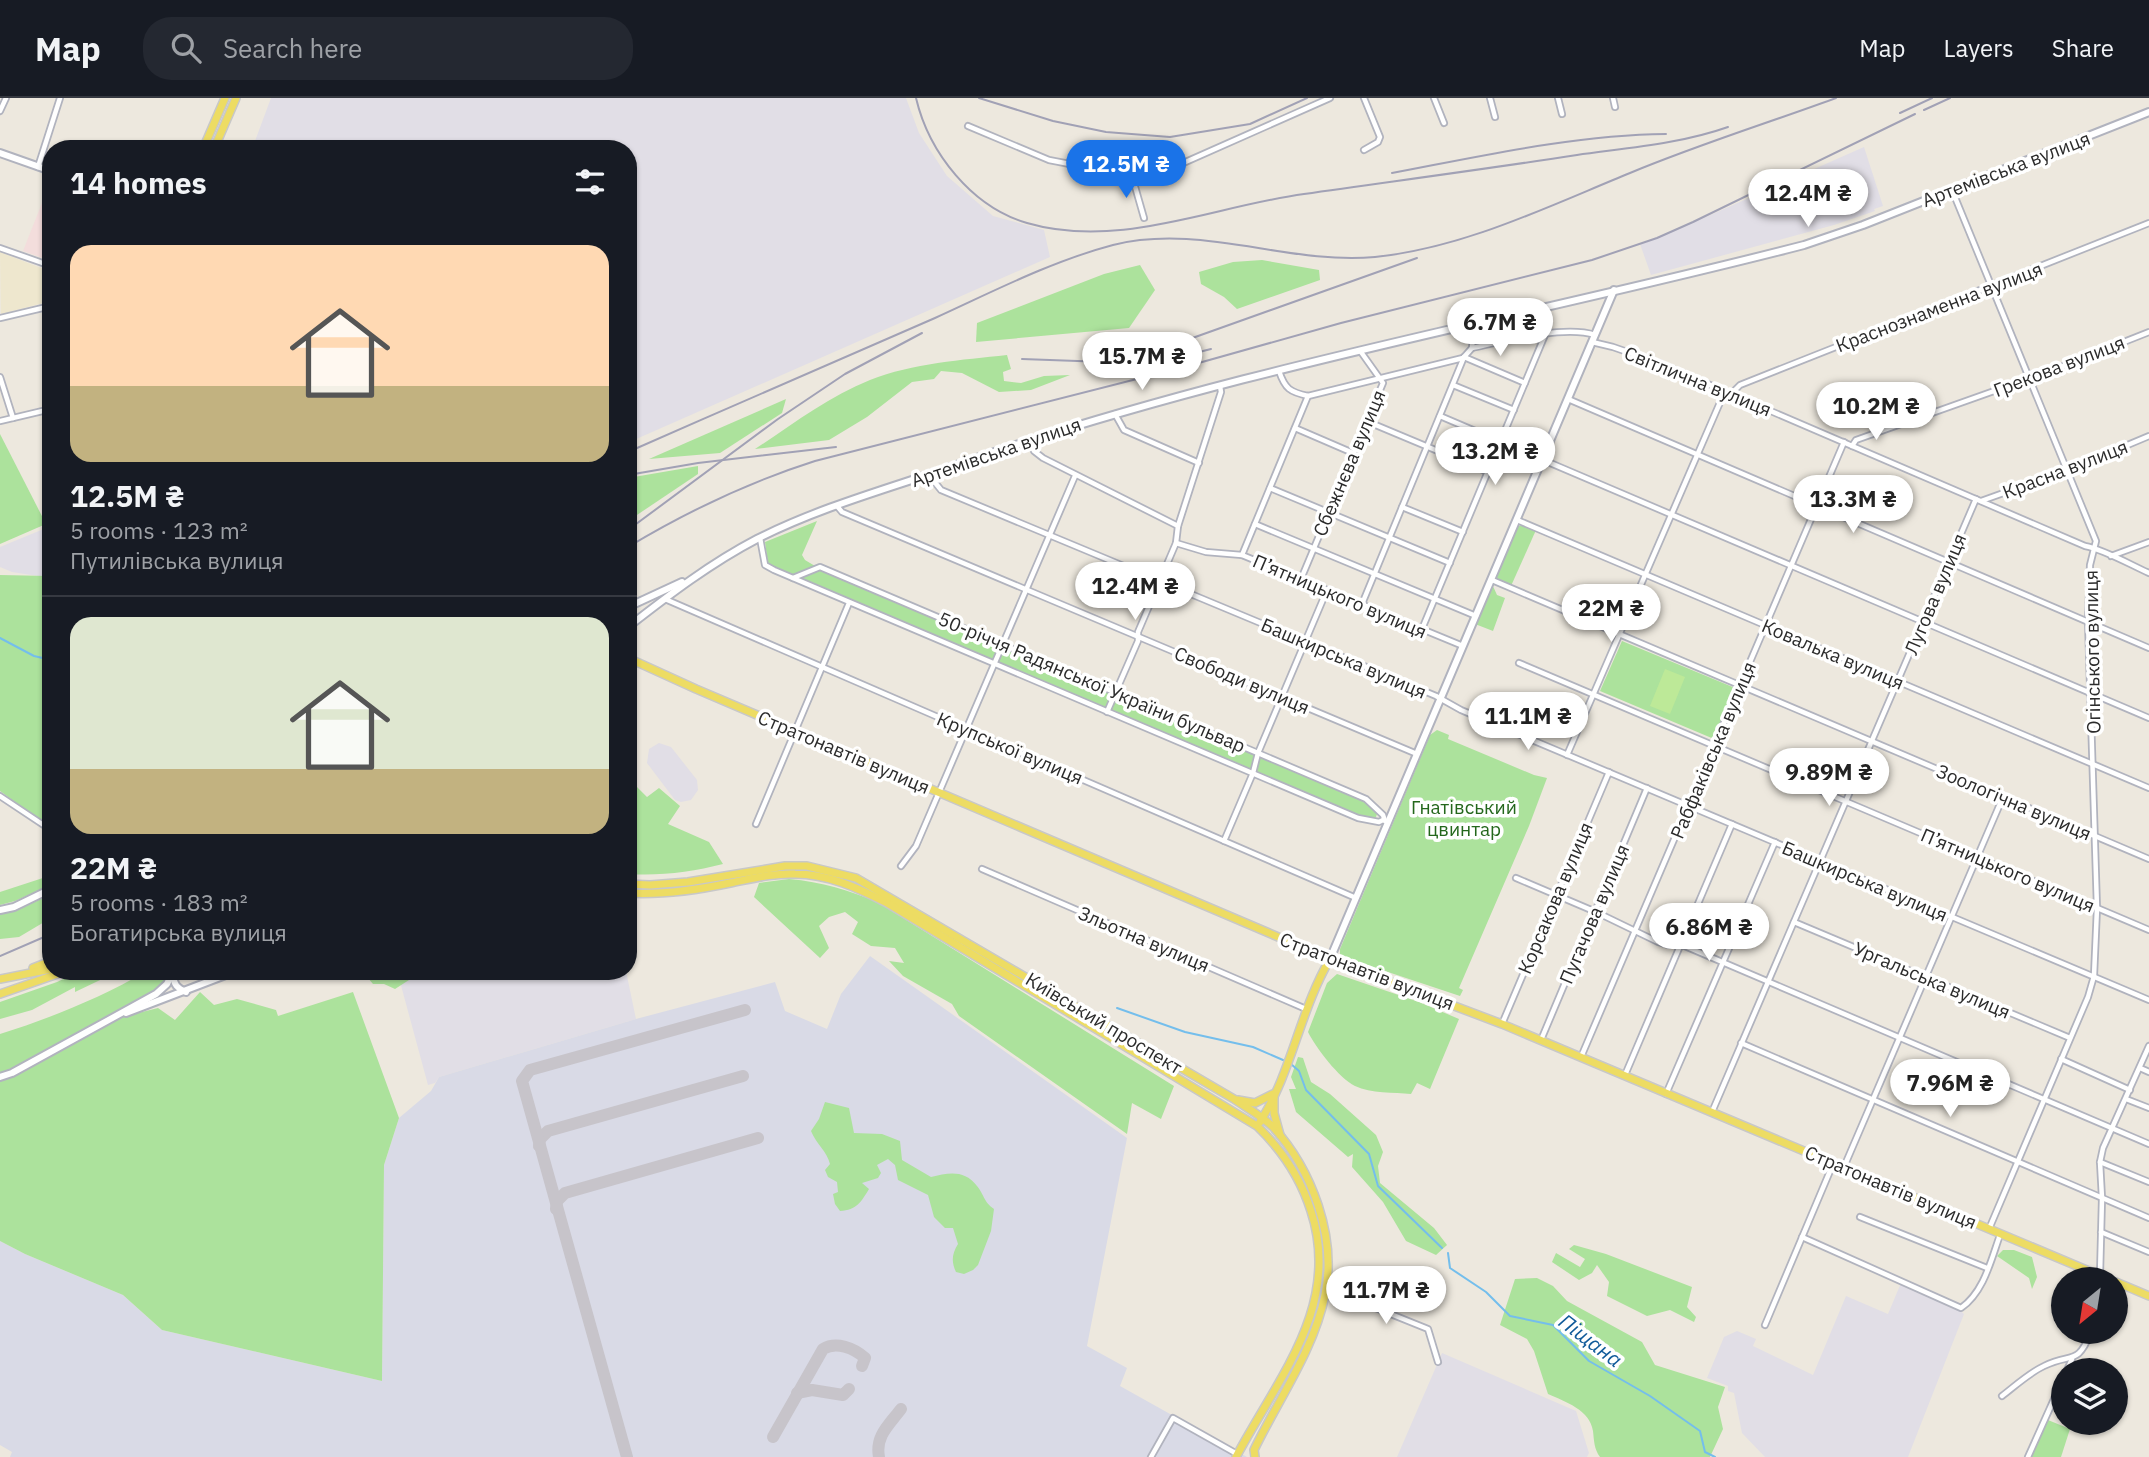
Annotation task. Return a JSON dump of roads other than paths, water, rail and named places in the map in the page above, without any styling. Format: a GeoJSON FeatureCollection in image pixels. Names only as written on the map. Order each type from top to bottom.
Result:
{"type":"FeatureCollection","features":[{"type":"Feature","properties":{"kind":"main road"},"geometry":{"type":"LineString","coordinates":[[207,140],[225,98]]}},
{"type":"Feature","properties":{"kind":"main road"},"geometry":{"type":"LineString","coordinates":[[218,140],[236,98]]}},
{"type":"Feature","properties":{"kind":"main road","name":"Артемівська вулиця"},"geometry":{"type":"LineString","coordinates":[[637,603],[699,573],[760,538],[836,506],[1029,440],[1114,413],[1220,386],[1804,245],[1863,225],[2149,113]]}},
{"type":"Feature","properties":{"kind":"main road"},"geometry":{"type":"LineString","coordinates":[[0,153],[42,168]]}},
{"type":"Feature","properties":{"kind":"main road"},"geometry":{"type":"LineString","coordinates":[[1257,1126],[1273,1094],[1306,1009],[1330,959],[1386,821],[1441,699],[1614,290]]}},
{"type":"Feature","properties":{"kind":"main road","name":"Артемівська вулиця"},"geometry":{"type":"LineString","coordinates":[[637,620],[699,573]]}},
{"type":"Feature","properties":{"kind":"main road","name":"Стратонавтів вулиця"},"geometry":{"type":"LineString","coordinates":[[637,662],[1330,959],[1541,1040],[2078,1267]]}},
{"type":"Feature","properties":{"kind":"main road"},"geometry":{"type":"LineString","coordinates":[[637,668],[696,689]]}},
{"type":"Feature","properties":{"kind":"main road","name":"Київський проспект"},"geometry":{"type":"LineString","coordinates":[[637,885],[650,886],[767,867],[797,866],[820,868],[856,878],[1234,1099],[1262,1118],[1281,1139],[1302,1170],[1312,1191],[1327,1243],[1328,1271],[1325,1296],[1308,1343],[1254,1450],[1255,1457]]}},
{"type":"Feature","properties":{"kind":"main road"},"geometry":{"type":"LineString","coordinates":[[729,874],[734,883]]}},
{"type":"Feature","properties":{"kind":"main road","name":"Київський проспект"},"geometry":{"type":"LineString","coordinates":[[637,893],[713,887],[794,874],[828,878],[857,888],[1257,1126],[1282,1154],[1305,1194],[1320,1247],[1318,1293],[1302,1339],[1237,1456]]}},
{"type":"Feature","properties":{"kind":"main road"},"geometry":{"type":"LineString","coordinates":[[712,878],[713,887]]}},
{"type":"Feature","properties":{"kind":"main road"},"geometry":{"type":"LineString","coordinates":[[0,910],[42,894]]}},
{"type":"Feature","properties":{"kind":"main road"},"geometry":{"type":"LineString","coordinates":[[23,973],[42,965]]}},
{"type":"Feature","properties":{"kind":"main road"},"geometry":{"type":"LineString","coordinates":[[0,979],[42,970]]}},
{"type":"Feature","properties":{"kind":"main road"},"geometry":{"type":"LineString","coordinates":[[0,995],[43,980]]}},
{"type":"Feature","properties":{"kind":"main road"},"geometry":{"type":"LineString","coordinates":[[0,1077],[117,1016],[163,989],[168,980]]}},
{"type":"Feature","properties":{"kind":"main road"},"geometry":{"type":"LineString","coordinates":[[173,980],[178,988],[186,992]]}},
{"type":"Feature","properties":{"kind":"main road"},"geometry":{"type":"LineString","coordinates":[[117,1016],[215,980]]}},
{"type":"Feature","properties":{"kind":"main road"},"geometry":{"type":"LineString","coordinates":[[1234,1099],[1255,1103],[1273,1094]]}},
{"type":"Feature","properties":{"kind":"main road"},"geometry":{"type":"LineString","coordinates":[[1273,1094],[1274,1113],[1281,1139]]}},
{"type":"Feature","properties":{"kind":"main road"},"geometry":{"type":"LineString","coordinates":[[1294,1175],[1302,1170]]}},
{"type":"Feature","properties":{"kind":"main road"},"geometry":{"type":"LineString","coordinates":[[2128,1287],[2149,1296]]}},
{"type":"Feature","properties":{"kind":"street"},"geometry":{"type":"LineString","coordinates":[[0,111],[6,98]]}},
{"type":"Feature","properties":{"kind":"street"},"geometry":{"type":"LineString","coordinates":[[47,140],[60,98]]}},
{"type":"Feature","properties":{"kind":"street"},"geometry":{"type":"LineString","coordinates":[[968,126],[1049,160],[1132,176],[1181,164],[1330,98]]}},
{"type":"Feature","properties":{"kind":"street"},"geometry":{"type":"LineString","coordinates":[[1364,98],[1380,137],[1378,142],[1364,150]]}},
{"type":"Feature","properties":{"kind":"street"},"geometry":{"type":"LineString","coordinates":[[1434,98],[1444,123]]}},
{"type":"Feature","properties":{"kind":"street"},"geometry":{"type":"LineString","coordinates":[[1490,98],[1495,117]]}},
{"type":"Feature","properties":{"kind":"street"},"geometry":{"type":"LineString","coordinates":[[1558,98],[1562,114]]}},
{"type":"Feature","properties":{"kind":"street"},"geometry":{"type":"LineString","coordinates":[[1613,98],[1615,107]]}},
{"type":"Feature","properties":{"kind":"street"},"geometry":{"type":"LineString","coordinates":[[38,167],[42,154]]}},
{"type":"Feature","properties":{"kind":"street"},"geometry":{"type":"LineString","coordinates":[[1132,176],[1144,218]]}},
{"type":"Feature","properties":{"kind":"street","name":"Огінського вулиця"},"geometry":{"type":"LineString","coordinates":[[1952,190],[2096,536],[2090,565],[2088,622],[2097,908],[2094,976],[1989,1229]]}},
{"type":"Feature","properties":{"kind":"street","name":"Краснознаменна вулиця"},"geometry":{"type":"LineString","coordinates":[[1728,393],[1740,385],[2149,223]]}},
{"type":"Feature","properties":{"kind":"street"},"geometry":{"type":"LineString","coordinates":[[0,248],[42,263]]}},
{"type":"Feature","properties":{"kind":"street"},"geometry":{"type":"LineString","coordinates":[[0,318],[42,308]]}},
{"type":"Feature","properties":{"kind":"street"},"geometry":{"type":"LineString","coordinates":[[1362,604],[1464,357],[1472,348],[1474,324]]}},
{"type":"Feature","properties":{"kind":"street"},"geometry":{"type":"LineString","coordinates":[[1472,348],[1545,335],[1585,332],[1593,339]]}},
{"type":"Feature","properties":{"kind":"street","name":"Грекова вулиця"},"geometry":{"type":"LineString","coordinates":[[1852,446],[1856,440],[2011,385],[2029,376],[2043,374],[2149,332]]}},
{"type":"Feature","properties":{"kind":"street"},"geometry":{"type":"LineString","coordinates":[[1422,629],[1545,335]]}},
{"type":"Feature","properties":{"kind":"street","name":"Світлична вулиця"},"geometry":{"type":"LineString","coordinates":[[1593,339],[1659,363],[2085,546],[2095,547],[2149,573]]}},
{"type":"Feature","properties":{"kind":"street","name":"Сбежнєва вулиця"},"geometry":{"type":"LineString","coordinates":[[1301,579],[1383,383],[1361,352]]}},
{"type":"Feature","properties":{"kind":"street"},"geometry":{"type":"LineString","coordinates":[[1279,372],[1289,391],[1308,397],[1464,357],[1525,383]]}},
{"type":"Feature","properties":{"kind":"street"},"geometry":{"type":"LineString","coordinates":[[0,377],[13,418]]}},
{"type":"Feature","properties":{"kind":"street"},"geometry":{"type":"LineString","coordinates":[[1452,385],[1514,411]]}},
{"type":"Feature","properties":{"kind":"street"},"geometry":{"type":"LineString","coordinates":[[1107,712],[1176,543],[1178,526],[1221,393],[1220,386]]}},
{"type":"Feature","properties":{"kind":"street"},"geometry":{"type":"LineString","coordinates":[[1567,755],[1698,455],[1728,393]]}},
{"type":"Feature","properties":{"kind":"street"},"geometry":{"type":"LineString","coordinates":[[1242,555],[1308,397]]}},
{"type":"Feature","properties":{"kind":"street"},"geometry":{"type":"LineString","coordinates":[[1568,399],[2149,648]]}},
{"type":"Feature","properties":{"kind":"street"},"geometry":{"type":"LineString","coordinates":[[0,421],[42,411]]}},
{"type":"Feature","properties":{"kind":"street"},"geometry":{"type":"LineString","coordinates":[[1114,413],[1124,430],[1199,463]]}},
{"type":"Feature","properties":{"kind":"street"},"geometry":{"type":"LineString","coordinates":[[1440,416],[2149,718]]}},
{"type":"Feature","properties":{"kind":"street"},"geometry":{"type":"LineString","coordinates":[[1366,421],[1488,472]]}},
{"type":"Feature","properties":{"kind":"street"},"geometry":{"type":"LineString","coordinates":[[1294,428],[1353,453]]}},
{"type":"Feature","properties":{"kind":"street","name":"Красна вулиця"},"geometry":{"type":"LineString","coordinates":[[1978,500],[2068,470],[2149,436]]}},
{"type":"Feature","properties":{"kind":"street"},"geometry":{"type":"LineString","coordinates":[[1029,440],[1034,451],[1075,475],[1178,526]]}},
{"type":"Feature","properties":{"kind":"street","name":"Рабфаківська вулиця"},"geometry":{"type":"LineString","coordinates":[[1581,1057],[1844,442]]}},
{"type":"Feature","properties":{"kind":"street","name":"Башкирська вулиця"},"geometry":{"type":"LineString","coordinates":[[929,475],[941,489],[2149,1000]]}},
{"type":"Feature","properties":{"kind":"street"},"geometry":{"type":"LineString","coordinates":[[901,866],[916,846],[1075,475]]}},
{"type":"Feature","properties":{"kind":"street"},"geometry":{"type":"LineString","coordinates":[[1270,488],[1450,563]]}},
{"type":"Feature","properties":{"kind":"street","name":"Лугова вулиця"},"geometry":{"type":"LineString","coordinates":[[1712,1112],[1948,562],[1978,500]]}},
{"type":"Feature","properties":{"kind":"street","name":"Свободи вулиця"},"geometry":{"type":"LineString","coordinates":[[836,506],[842,512],[1417,754]]}},
{"type":"Feature","properties":{"kind":"street"},"geometry":{"type":"LineString","coordinates":[[1402,507],[1463,532]]}},
{"type":"Feature","properties":{"kind":"street","name":"Ковалька вулиця"},"geometry":{"type":"LineString","coordinates":[[1517,520],[2149,788]]}},
{"type":"Feature","properties":{"kind":"street"},"geometry":{"type":"LineString","coordinates":[[1255,524],[1476,616]]}},
{"type":"Feature","properties":{"kind":"street","name":"50-річчя Радянської України бульвар"},"geometry":{"type":"LineString","coordinates":[[760,538],[765,565],[792,578],[1358,818],[1386,821],[1367,799],[820,567],[792,578]]}},
{"type":"Feature","properties":{"kind":"street"},"geometry":{"type":"LineString","coordinates":[[2110,556],[2149,542]]}},
{"type":"Feature","properties":{"kind":"street","name":"П’ятницького вулиця"},"geometry":{"type":"LineString","coordinates":[[1176,543],[1206,552],[1242,555],[1463,646]]}},
{"type":"Feature","properties":{"kind":"street","name":"Зоологічна вулиця"},"geometry":{"type":"LineString","coordinates":[[1492,580],[2149,859]]}},
{"type":"Feature","properties":{"kind":"street"},"geometry":{"type":"LineString","coordinates":[[1224,841],[1327,590]]}},
{"type":"Feature","properties":{"kind":"street","name":"Крупської вулиця"},"geometry":{"type":"LineString","coordinates":[[664,598],[1356,898]]}},
{"type":"Feature","properties":{"kind":"street"},"geometry":{"type":"LineString","coordinates":[[756,824],[849,603]]}},
{"type":"Feature","properties":{"kind":"street","name":"П’ятницького вулиця"},"geometry":{"type":"LineString","coordinates":[[1519,663],[2149,929]]}},
{"type":"Feature","properties":{"kind":"street","name":"Корсакова вулиця"},"geometry":{"type":"LineString","coordinates":[[1502,1024],[1609,772]]}},
{"type":"Feature","properties":{"kind":"street","name":"Пугачова вулиця"},"geometry":{"type":"LineString","coordinates":[[1541,1040],[1647,788]]}},
{"type":"Feature","properties":{"kind":"street"},"geometry":{"type":"LineString","coordinates":[[0,796],[42,824]]}},
{"type":"Feature","properties":{"kind":"street"},"geometry":{"type":"LineString","coordinates":[[1844,1167],[2003,797]]}},
{"type":"Feature","properties":{"kind":"street"},"geometry":{"type":"LineString","coordinates":[[1625,1075],[1732,824]]}},
{"type":"Feature","properties":{"kind":"street"},"geometry":{"type":"LineString","coordinates":[[1666,1094],[1775,842]]}},
{"type":"Feature","properties":{"kind":"street","name":"Зльотна вулиця"},"geometry":{"type":"LineString","coordinates":[[982,869],[1306,1009]]}},
{"type":"Feature","properties":{"kind":"street"},"geometry":{"type":"LineString","coordinates":[[1516,878],[1557,894],[1658,942],[1680,944],[2149,1144]]}},
{"type":"Feature","properties":{"kind":"street","name":"Ургальська вулиця"},"geometry":{"type":"LineString","coordinates":[[1794,922],[2070,1038]]}},
{"type":"Feature","properties":{"kind":"street"},"geometry":{"type":"LineString","coordinates":[[1741,1043],[2149,1218]]}},
{"type":"Feature","properties":{"kind":"street"},"geometry":{"type":"LineString","coordinates":[[2099,1267],[2102,1198],[2100,1161],[2103,1148],[2149,1046]]}},
{"type":"Feature","properties":{"kind":"street"},"geometry":{"type":"LineString","coordinates":[[2061,1059],[2130,1090]]}},
{"type":"Feature","properties":{"kind":"street"},"geometry":{"type":"LineString","coordinates":[[2140,1068],[2149,1072]]}},
{"type":"Feature","properties":{"kind":"street"},"geometry":{"type":"LineString","coordinates":[[2126,1099],[2149,1108]]}},
{"type":"Feature","properties":{"kind":"street"},"geometry":{"type":"LineString","coordinates":[[2100,1161],[2149,1182]]}},
{"type":"Feature","properties":{"kind":"street"},"geometry":{"type":"LineString","coordinates":[[1765,1325],[1833,1163]]}},
{"type":"Feature","properties":{"kind":"street"},"geometry":{"type":"LineString","coordinates":[[1860,1217],[1987,1268]]}},
{"type":"Feature","properties":{"kind":"street"},"geometry":{"type":"LineString","coordinates":[[2101,1232],[2149,1252]]}},
{"type":"Feature","properties":{"kind":"street"},"geometry":{"type":"LineString","coordinates":[[1802,1237],[1961,1308],[1975,1295],[2001,1234]]}},
{"type":"Feature","properties":{"kind":"street"},"geometry":{"type":"LineString","coordinates":[[1325,1296],[1341,1294],[1428,1329],[1438,1362]]}},
{"type":"Feature","properties":{"kind":"street"},"geometry":{"type":"LineString","coordinates":[[2074,1358],[2081,1353],[2085,1344]]}},
{"type":"Feature","properties":{"kind":"street"},"geometry":{"type":"LineString","coordinates":[[2002,1396],[2044,1366],[2051,1364]]}},
{"type":"Feature","properties":{"kind":"street"},"geometry":{"type":"LineString","coordinates":[[2028,1457],[2051,1406]]}},
{"type":"Feature","properties":{"kind":"street"},"geometry":{"type":"LineString","coordinates":[[1151,1457],[1173,1418],[1237,1456]]}},
{"type":"Feature","properties":{"kind":"waterway"},"geometry":{"type":"LineString","coordinates":[[0,638],[42,658]]}},
{"type":"Feature","properties":{"kind":"waterway","name":"Піщана"},"geometry":{"type":"LineString","coordinates":[[1117,1008],[1185,1032],[1253,1047],[1283,1060]]}},
{"type":"Feature","properties":{"kind":"waterway","name":"Піщана"},"geometry":{"type":"LineString","coordinates":[[1291,1064],[1299,1071],[1306,1090],[1369,1154],[1378,1186],[1442,1248]]}},
{"type":"Feature","properties":{"kind":"waterway","name":"Піщана"},"geometry":{"type":"LineString","coordinates":[[1448,1253],[1450,1268],[1486,1292],[1510,1316],[1553,1325],[1589,1361],[1650,1396],[1700,1431],[1705,1452],[1715,1457]]}},
{"type":"Feature","properties":{"kind":"tram line"},"geometry":{"type":"LineString","coordinates":[[979,98],[1053,121],[1106,132],[1170,137],[1250,124],[1307,98]]}},
{"type":"Feature","properties":{"kind":"railway"},"geometry":{"type":"LineString","coordinates":[[916,98],[922,119],[942,158],[971,191],[988,204],[1027,223],[1062,230],[1096,232],[1166,223],[1304,194],[1653,145],[1728,127]]}},
{"type":"Feature","properties":{"kind":"railway"},"geometry":{"type":"LineString","coordinates":[[637,448],[1023,278],[1113,245],[1179,239],[1342,258],[1408,252],[1441,245],[1506,224],[1681,153],[1836,98]]}},
{"type":"Feature","properties":{"kind":"railway"},"geometry":{"type":"LineString","coordinates":[[1900,113],[1932,98]]}},
{"type":"Feature","properties":{"kind":"railway"},"geometry":{"type":"LineString","coordinates":[[1924,110],[1950,98]]}},
{"type":"Feature","properties":{"kind":"railway"},"geometry":{"type":"LineString","coordinates":[[637,542],[719,498],[815,461],[1592,260],[1657,238],[1693,222],[1915,114]]}},
{"type":"Feature","properties":{"kind":"railway"},"geometry":{"type":"LineString","coordinates":[[1392,173],[1563,142],[1666,134]]}},
{"type":"Feature","properties":{"kind":"railway"},"geometry":{"type":"LineString","coordinates":[[1022,359],[1105,362],[1142,356],[1417,258]]}},
{"type":"Feature","properties":{"kind":"railway"},"geometry":{"type":"LineString","coordinates":[[637,523],[778,419],[845,374],[922,333]]}},
{"type":"Feature","properties":{"kind":"railway"},"geometry":{"type":"LineString","coordinates":[[1116,373],[1211,349]]}},
{"type":"Feature","properties":{"kind":"railway"},"geometry":{"type":"LineString","coordinates":[[637,473],[698,463],[836,447]]}},
{"type":"Feature","properties":{"kind":"railway"},"geometry":{"type":"LineString","coordinates":[[0,956],[42,938]]}},
{"type":"Feature","properties":{"kind":"park label","name":"Гнатівський цвинтар"},"geometry":{"type":"Point","coordinates":[1464,818]}}]}
